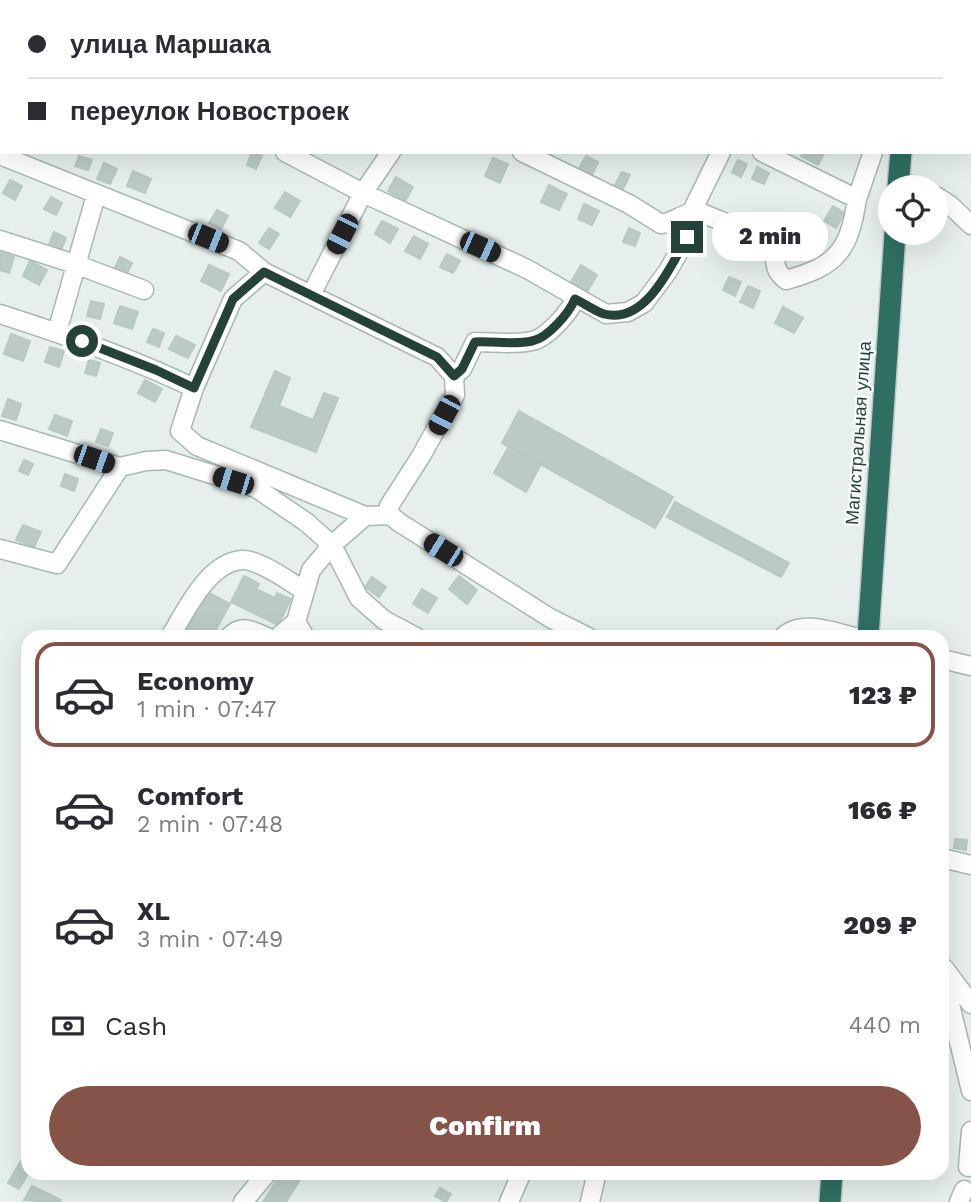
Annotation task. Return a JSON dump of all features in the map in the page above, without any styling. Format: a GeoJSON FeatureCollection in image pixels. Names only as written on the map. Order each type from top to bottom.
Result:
{"type":"FeatureCollection","features":[{"type":"Feature","properties":{"kind":"highway"},"geometry":{"type":"LineString","coordinates":[[899,175],[901,154]]}},
{"type":"Feature","properties":{"kind":"highway","name":"Магистральная улица"},"geometry":{"type":"LineString","coordinates":[[868,630],[894,245]]}},
{"type":"Feature","properties":{"kind":"highway"},"geometry":{"type":"LineString","coordinates":[[830,1202],[831,1180]]}},
{"type":"Feature","properties":{"kind":"street"},"geometry":{"type":"LineString","coordinates":[[289,154],[363,193],[527,269],[575,299],[606,314],[628,312],[644,303],[668,271],[687,237],[692,211],[720,154]]}},
{"type":"Feature","properties":{"kind":"street"},"geometry":{"type":"LineString","coordinates":[[311,295],[363,193],[390,154]]}},
{"type":"Feature","properties":{"kind":"street"},"geometry":{"type":"LineString","coordinates":[[526,154],[629,204],[661,224],[674,222],[692,211]]}},
{"type":"Feature","properties":{"kind":"street"},"geometry":{"type":"LineString","coordinates":[[766,154],[851,195]]}},
{"type":"Feature","properties":{"kind":"street"},"geometry":{"type":"LineString","coordinates":[[692,211],[751,234],[772,252],[775,271],[786,280],[815,272],[838,256],[853,226],[851,195],[872,154]]}},
{"type":"Feature","properties":{"kind":"street"},"geometry":{"type":"LineString","coordinates":[[0,155],[239,251],[264,272],[437,357],[454,376],[455,395],[389,506],[390,514],[400,523],[573,630]]}},
{"type":"Feature","properties":{"kind":"street"},"geometry":{"type":"LineString","coordinates":[[57,332],[96,195]]}},
{"type":"Feature","properties":{"kind":"street"},"geometry":{"type":"LineString","coordinates":[[948,204],[971,225]]}},
{"type":"Feature","properties":{"kind":"street"},"geometry":{"type":"LineString","coordinates":[[0,240],[144,290]]}},
{"type":"Feature","properties":{"kind":"street"},"geometry":{"type":"LineString","coordinates":[[264,272],[233,299],[194,388],[180,431],[197,446],[365,516],[390,514]]}},
{"type":"Feature","properties":{"kind":"street"},"geometry":{"type":"LineString","coordinates":[[454,376],[462,369],[475,342],[534,341],[559,322],[570,310],[575,299]]}},
{"type":"Feature","properties":{"kind":"street"},"geometry":{"type":"LineString","coordinates":[[0,314],[57,332],[156,370],[194,388]]}},
{"type":"Feature","properties":{"kind":"street"},"geometry":{"type":"LineString","coordinates":[[0,430],[120,467],[166,460],[256,488],[306,522],[332,545],[359,598],[384,620],[402,630]]}},
{"type":"Feature","properties":{"kind":"street"},"geometry":{"type":"LineString","coordinates":[[0,549],[57,564],[120,467]]}},
{"type":"Feature","properties":{"kind":"street"},"geometry":{"type":"LineString","coordinates":[[300,629],[304,591],[311,569],[332,545],[365,516]]}},
{"type":"Feature","properties":{"kind":"street"},"geometry":{"type":"LineString","coordinates":[[174,630],[204,581],[242,560],[269,570],[304,591]]}},
{"type":"Feature","properties":{"kind":"street"},"geometry":{"type":"LineString","coordinates":[[798,630],[824,630]]}},
{"type":"Feature","properties":{"kind":"street"},"geometry":{"type":"LineString","coordinates":[[949,661],[971,666]]}},
{"type":"Feature","properties":{"kind":"street"},"geometry":{"type":"LineString","coordinates":[[949,860],[971,865]]}},
{"type":"Feature","properties":{"kind":"street"},"geometry":{"type":"LineString","coordinates":[[949,974],[971,1004]]}},
{"type":"Feature","properties":{"kind":"street"},"geometry":{"type":"LineString","coordinates":[[949,1000],[971,1091]]}},
{"type":"Feature","properties":{"kind":"street"},"geometry":{"type":"LineString","coordinates":[[968,1167],[971,1131]]}},
{"type":"Feature","properties":{"kind":"street"},"geometry":{"type":"LineString","coordinates":[[243,1202],[261,1180]]}},
{"type":"Feature","properties":{"kind":"street"},"geometry":{"type":"LineString","coordinates":[[509,1202],[519,1180]]}},
{"type":"Feature","properties":{"kind":"street"},"geometry":{"type":"LineString","coordinates":[[590,1202],[595,1180]]}},
{"type":"Feature","properties":{"kind":"building"},"geometry":{"type":"Polygon","coordinates":[[[251,154],[262,156],[256,169],[247,165],[251,154]]]}},
{"type":"Feature","properties":{"kind":"building"},"geometry":{"type":"Polygon","coordinates":[[[802,154],[824,154],[818,165],[801,156],[802,154]]]}},
{"type":"Feature","properties":{"kind":"building"},"geometry":{"type":"Polygon","coordinates":[[[79,156],[92,160],[88,170],[75,166],[79,156]]]}},
{"type":"Feature","properties":{"kind":"building"},"geometry":{"type":"Polygon","coordinates":[[[586,156],[598,162],[592,175],[579,168],[586,156]]]}},
{"type":"Feature","properties":{"kind":"building"},"geometry":{"type":"Polygon","coordinates":[[[493,158],[508,164],[500,183],[485,176],[493,158]]]}},
{"type":"Feature","properties":{"kind":"building"},"geometry":{"type":"Polygon","coordinates":[[[738,160],[747,164],[741,177],[732,172],[738,160]]]}},
{"type":"Feature","properties":{"kind":"building"},"geometry":{"type":"Polygon","coordinates":[[[104,163],[117,169],[110,184],[97,179],[104,163]]]}},
{"type":"Feature","properties":{"kind":"building"},"geometry":{"type":"Polygon","coordinates":[[[757,167],[769,173],[764,184],[752,179],[757,167]]]}},
{"type":"Feature","properties":{"kind":"building"},"geometry":{"type":"Polygon","coordinates":[[[133,171],[151,179],[145,193],[127,186],[133,171]]]}},
{"type":"Feature","properties":{"kind":"building"},"geometry":{"type":"Polygon","coordinates":[[[622,172],[630,175],[623,189],[615,185],[622,172]]]}},
{"type":"Feature","properties":{"kind":"building"},"geometry":{"type":"Polygon","coordinates":[[[396,177],[413,187],[405,201],[388,191],[396,177]]]}},
{"type":"Feature","properties":{"kind":"building"},"geometry":{"type":"Polygon","coordinates":[[[10,180],[22,186],[15,200],[3,193],[10,180]]]}},
{"type":"Feature","properties":{"kind":"building"},"geometry":{"type":"Polygon","coordinates":[[[549,185],[567,194],[559,210],[541,202],[549,185]]]}},
{"type":"Feature","properties":{"kind":"building"},"geometry":{"type":"Polygon","coordinates":[[[285,192],[300,201],[290,217],[275,208],[285,192]]]}},
{"type":"Feature","properties":{"kind":"building"},"geometry":{"type":"Polygon","coordinates":[[[51,197],[62,203],[56,215],[44,209],[51,197]]]}},
{"type":"Feature","properties":{"kind":"building"},"geometry":{"type":"Polygon","coordinates":[[[584,204],[599,211],[592,225],[578,219],[584,204]]]}},
{"type":"Feature","properties":{"kind":"building"},"geometry":{"type":"Polygon","coordinates":[[[833,206],[845,213],[836,228],[824,221],[833,206]]]}},
{"type":"Feature","properties":{"kind":"building"},"geometry":{"type":"Polygon","coordinates":[[[217,210],[228,216],[221,229],[209,223],[217,210]]]}},
{"type":"Feature","properties":{"kind":"building"},"geometry":{"type":"Polygon","coordinates":[[[382,221],[398,229],[390,243],[375,234],[382,221]]]}},
{"type":"Feature","properties":{"kind":"building"},"geometry":{"type":"Polygon","coordinates":[[[269,228],[279,234],[269,249],[259,243],[269,228]]]}},
{"type":"Feature","properties":{"kind":"building"},"geometry":{"type":"Polygon","coordinates":[[[629,228],[640,233],[635,246],[623,242],[629,228]]]}},
{"type":"Feature","properties":{"kind":"building"},"geometry":{"type":"Polygon","coordinates":[[[54,232],[66,238],[60,252],[48,247],[54,232]]]}},
{"type":"Feature","properties":{"kind":"building"},"geometry":{"type":"Polygon","coordinates":[[[414,236],[428,244],[420,259],[405,251],[414,236]]]}},
{"type":"Feature","properties":{"kind":"building"},"geometry":{"type":"Polygon","coordinates":[[[0,252],[14,257],[9,273],[0,270],[0,252]]]}},
{"type":"Feature","properties":{"kind":"building"},"geometry":{"type":"Polygon","coordinates":[[[447,254],[460,261],[453,273],[440,267],[447,254]]]}},
{"type":"Feature","properties":{"kind":"building"},"geometry":{"type":"Polygon","coordinates":[[[120,257],[132,263],[125,278],[113,272],[120,257]]]}},
{"type":"Feature","properties":{"kind":"building"},"geometry":{"type":"Polygon","coordinates":[[[30,261],[47,270],[39,285],[23,276],[30,261]]]}},
{"type":"Feature","properties":{"kind":"building"},"geometry":{"type":"Polygon","coordinates":[[[209,265],[229,274],[221,291],[201,281],[209,265]]]}},
{"type":"Feature","properties":{"kind":"building"},"geometry":{"type":"Polygon","coordinates":[[[581,265],[597,275],[587,292],[571,282],[581,265]]]}},
{"type":"Feature","properties":{"kind":"building"},"geometry":{"type":"Polygon","coordinates":[[[729,277],[741,282],[735,296],[723,290],[729,277]]]}},
{"type":"Feature","properties":{"kind":"building"},"geometry":{"type":"Polygon","coordinates":[[[748,286],[760,291],[753,308],[740,302],[748,286]]]}},
{"type":"Feature","properties":{"kind":"building"},"geometry":{"type":"Polygon","coordinates":[[[91,301],[104,304],[100,319],[87,316],[91,301]]]}},
{"type":"Feature","properties":{"kind":"building"},"geometry":{"type":"Polygon","coordinates":[[[120,306],[138,312],[132,329],[114,323],[120,306]]]}},
{"type":"Feature","properties":{"kind":"building"},"geometry":{"type":"Polygon","coordinates":[[[783,307],[803,318],[794,333],[775,323],[783,307]]]}},
{"type":"Feature","properties":{"kind":"building"},"geometry":{"type":"Polygon","coordinates":[[[153,329],[164,333],[159,347],[147,342],[153,329]]]}},
{"type":"Feature","properties":{"kind":"building"},"geometry":{"type":"Polygon","coordinates":[[[11,334],[30,341],[23,361],[4,354],[11,334]]]}},
{"type":"Feature","properties":{"kind":"building"},"geometry":{"type":"Polygon","coordinates":[[[176,336],[195,345],[188,358],[169,349],[176,336]]]}},
{"type":"Feature","properties":{"kind":"building"},"geometry":{"type":"Polygon","coordinates":[[[50,347],[64,351],[59,367],[45,362],[50,347]]]}},
{"type":"Feature","properties":{"kind":"building"},"geometry":{"type":"Polygon","coordinates":[[[89,360],[100,363],[96,376],[85,373],[89,360]]]}},
{"type":"Feature","properties":{"kind":"building"},"geometry":{"type":"Polygon","coordinates":[[[275,371],[290,378],[279,406],[313,420],[324,393],[338,398],[316,452],[251,427],[275,371]]]}},
{"type":"Feature","properties":{"kind":"building"},"geometry":{"type":"Polygon","coordinates":[[[145,380],[162,389],[155,402],[138,393],[145,380]]]}},
{"type":"Feature","properties":{"kind":"building"},"geometry":{"type":"Polygon","coordinates":[[[8,399],[21,404],[16,420],[2,416],[8,399]]]}},
{"type":"Feature","properties":{"kind":"building"},"geometry":{"type":"Polygon","coordinates":[[[519,411],[673,497],[655,528],[502,443],[519,411]]]}},
{"type":"Feature","properties":{"kind":"building"},"geometry":{"type":"Polygon","coordinates":[[[55,415],[72,421],[67,436],[49,429],[55,415]]]}},
{"type":"Feature","properties":{"kind":"building"},"geometry":{"type":"Polygon","coordinates":[[[101,429],[113,433],[108,446],[96,442],[101,429]]]}},
{"type":"Feature","properties":{"kind":"building"},"geometry":{"type":"Polygon","coordinates":[[[509,446],[541,464],[526,492],[494,473],[509,446]]]}},
{"type":"Feature","properties":{"kind":"building"},"geometry":{"type":"Polygon","coordinates":[[[24,460],[33,464],[28,475],[19,471],[24,460]]]}},
{"type":"Feature","properties":{"kind":"building"},"geometry":{"type":"Polygon","coordinates":[[[65,474],[78,479],[74,491],[61,486],[65,474]]]}},
{"type":"Feature","properties":{"kind":"building"},"geometry":{"type":"Polygon","coordinates":[[[675,502],[789,563],[781,577],[667,517],[675,502]]]}},
{"type":"Feature","properties":{"kind":"building"},"geometry":{"type":"Polygon","coordinates":[[[23,525],[41,532],[34,547],[16,540],[23,525]]]}},
{"type":"Feature","properties":{"kind":"building"},"geometry":{"type":"Polygon","coordinates":[[[244,576],[259,584],[256,589],[275,598],[277,593],[291,599],[278,625],[231,602],[244,576]]]}},
{"type":"Feature","properties":{"kind":"building"},"geometry":{"type":"Polygon","coordinates":[[[459,576],[477,590],[467,604],[449,589],[459,576]]]}},
{"type":"Feature","properties":{"kind":"building"},"geometry":{"type":"Polygon","coordinates":[[[372,577],[386,587],[379,597],[365,587],[372,577]]]}},
{"type":"Feature","properties":{"kind":"building"},"geometry":{"type":"Polygon","coordinates":[[[422,589],[437,598],[428,613],[413,604],[422,589]]]}},
{"type":"Feature","properties":{"kind":"building"},"geometry":{"type":"Polygon","coordinates":[[[205,591],[230,604],[216,630],[183,630],[205,591]]]}},
{"type":"Feature","properties":{"kind":"building"},"geometry":{"type":"Polygon","coordinates":[[[955,839],[967,840],[966,850],[954,848],[955,839]]]}},
{"type":"Feature","properties":{"kind":"building"},"geometry":{"type":"Polygon","coordinates":[[[21,1161],[21,1180],[24,1180],[19,1189],[8,1183],[21,1161]]]}},
{"type":"Feature","properties":{"kind":"building"},"geometry":{"type":"Polygon","coordinates":[[[277,1180],[300,1180],[286,1202],[263,1202],[277,1180]]]}},
{"type":"Feature","properties":{"kind":"building"},"geometry":{"type":"Polygon","coordinates":[[[32,1186],[61,1200],[60,1202],[24,1200],[32,1186]]]}},
{"type":"Feature","properties":{"kind":"building"},"geometry":{"type":"Polygon","coordinates":[[[440,1188],[451,1194],[446,1202],[435,1196],[440,1188]]]}},
{"type":"Feature","properties":{"kind":"route"},"geometry":{"type":"LineString","coordinates":[[82,341],[194,388],[233,299],[264,272],[437,357],[454,376],[462,369],[475,342],[534,341],[559,322],[570,310],[575,299],[606,314],[628,312],[644,303],[668,271],[687,237]]}}]}
